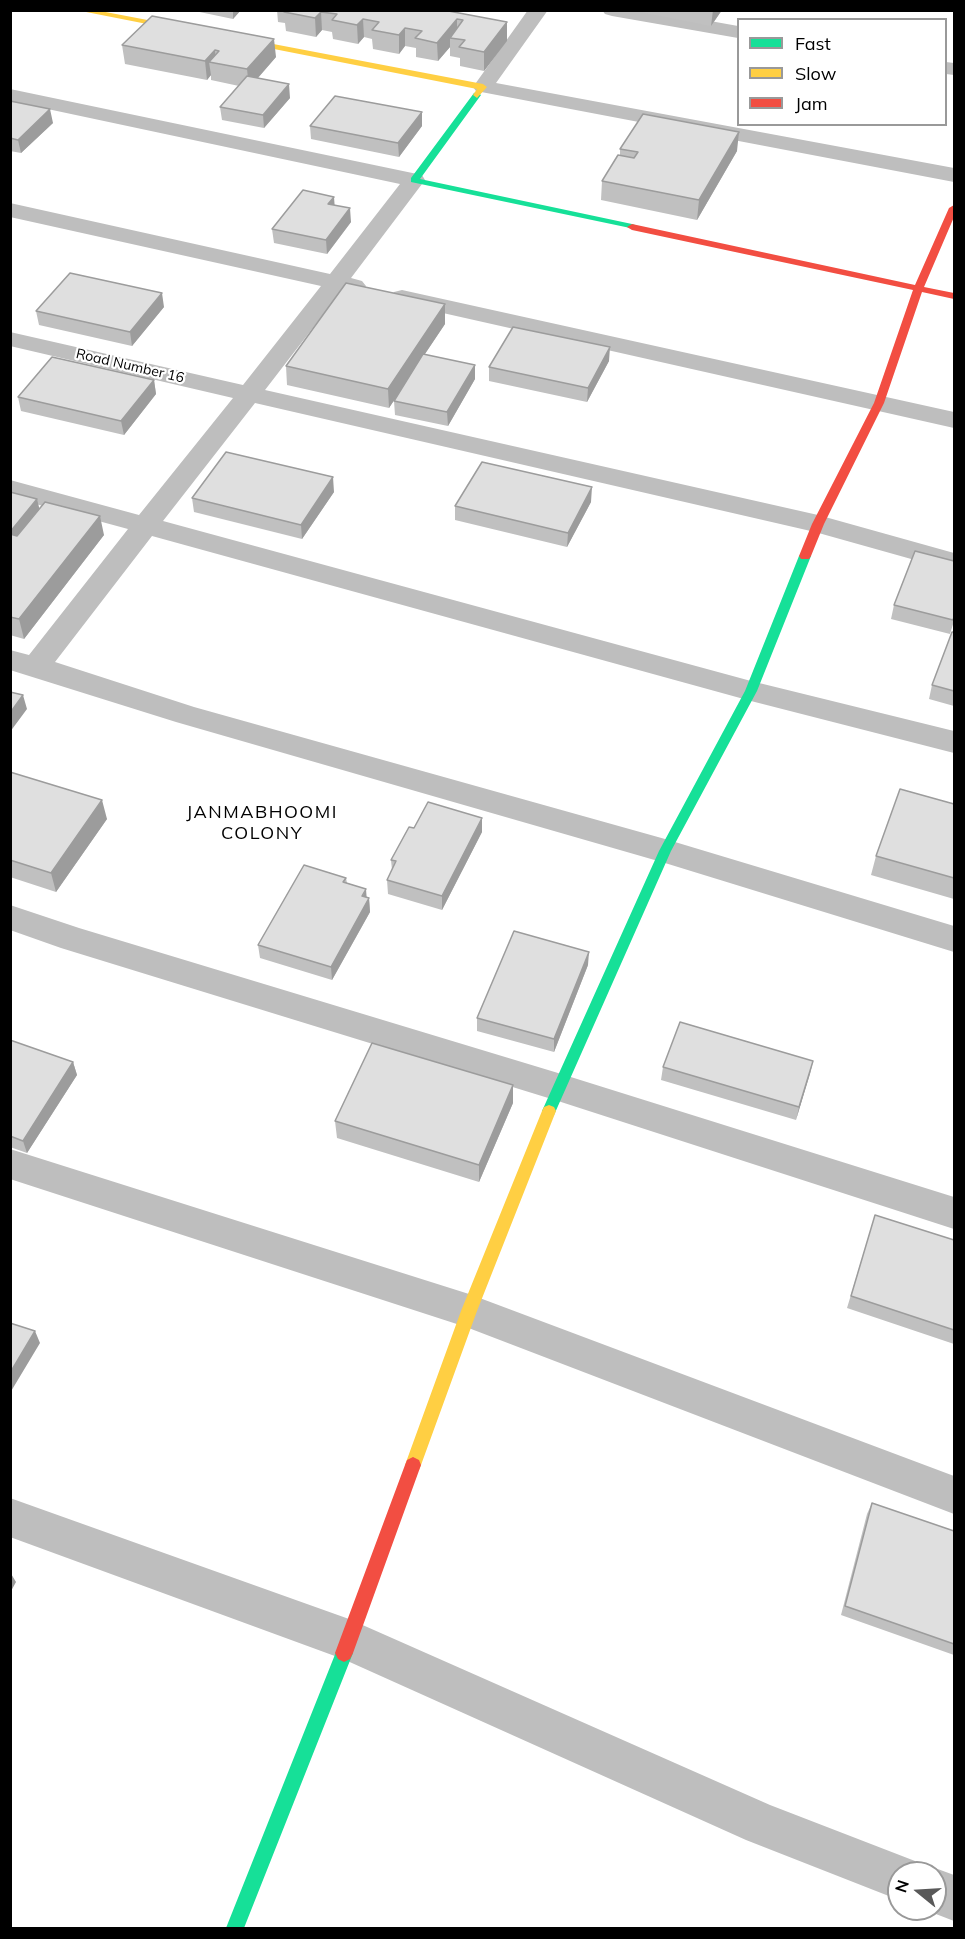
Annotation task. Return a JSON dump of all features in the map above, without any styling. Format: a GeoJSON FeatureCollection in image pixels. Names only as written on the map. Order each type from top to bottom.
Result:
{"type":"FeatureCollection","features":[{"type":"Feature","properties":{"kind":"street"},"geometry":{"type":"LineString","coordinates":[[80,10],[954,175]]}},
{"type":"Feature","properties":{"kind":"street"},"geometry":{"type":"LineString","coordinates":[[538,10],[337,283],[145,524],[23,663],[186,716],[665,851],[954,939]]}},
{"type":"Feature","properties":{"kind":"street"},"geometry":{"type":"LineString","coordinates":[[612,10],[737,32]]}},
{"type":"Feature","properties":{"kind":"street"},"geometry":{"type":"LineString","coordinates":[[10,95],[954,296]]}},
{"type":"Feature","properties":{"kind":"street"},"geometry":{"type":"LineString","coordinates":[[236,1929],[349,1640],[469,1311],[558,1087],[665,851],[751,691],[818,524],[879,403],[918,289],[954,208]]}},
{"type":"Feature","properties":{"kind":"street"},"geometry":{"type":"LineString","coordinates":[[10,210],[954,420]]}},
{"type":"Feature","properties":{"kind":"street","name":"Road Number 16"},"geometry":{"type":"LineString","coordinates":[[10,339],[818,524],[954,562]]}},
{"type":"Feature","properties":{"kind":"street"},"geometry":{"type":"LineString","coordinates":[[10,488],[751,691],[954,742]]}},
{"type":"Feature","properties":{"kind":"street"},"geometry":{"type":"LineString","coordinates":[[10,917],[73,939],[558,1087],[954,1213]]}},
{"type":"Feature","properties":{"kind":"street"},"geometry":{"type":"LineString","coordinates":[[10,1164],[469,1311],[954,1495]]}},
{"type":"Feature","properties":{"kind":"street"},"geometry":{"type":"LineString","coordinates":[[10,1517],[349,1640],[762,1824],[887,1872]]}},
{"type":"Feature","properties":{"kind":"building"},"geometry":{"type":"Polygon","coordinates":[[[286,10],[443,10],[507,22],[484,52],[459,47],[465,40],[450,38],[463,20],[457,19],[437,43],[415,38],[422,31],[405,28],[399,35],[372,30],[379,22],[363,19],[357,25],[332,20],[337,14],[321,12],[315,18],[284,12],[286,10]]]}},
{"type":"Feature","properties":{"kind":"building"},"geometry":{"type":"Polygon","coordinates":[[[152,16],[274,39],[247,69],[209,62],[219,51],[215,50],[205,61],[122,45],[152,16]]]}},
{"type":"Feature","properties":{"kind":"building"},"geometry":{"type":"Polygon","coordinates":[[[247,76],[289,84],[263,115],[220,107],[247,76]]]}},
{"type":"Feature","properties":{"kind":"building"},"geometry":{"type":"Polygon","coordinates":[[[335,96],[422,112],[398,143],[310,126],[335,96]]]}},
{"type":"Feature","properties":{"kind":"building"},"geometry":{"type":"Polygon","coordinates":[[[10,101],[50,109],[18,140],[10,138],[10,101]]]}},
{"type":"Feature","properties":{"kind":"building"},"geometry":{"type":"Polygon","coordinates":[[[643,114],[739,132],[699,200],[602,181],[618,155],[634,158],[638,152],[620,149],[643,114]]]}},
{"type":"Feature","properties":{"kind":"building"},"geometry":{"type":"Polygon","coordinates":[[[303,190],[334,197],[328,204],[350,208],[326,240],[272,229],[303,190]]]}},
{"type":"Feature","properties":{"kind":"building"},"geometry":{"type":"Polygon","coordinates":[[[70,273],[162,293],[130,332],[36,311],[70,273]]]}},
{"type":"Feature","properties":{"kind":"building"},"geometry":{"type":"Polygon","coordinates":[[[346,283],[445,304],[388,389],[286,366],[346,283]]]}},
{"type":"Feature","properties":{"kind":"building"},"geometry":{"type":"Polygon","coordinates":[[[513,327],[610,347],[588,388],[489,367],[513,327]]]}},
{"type":"Feature","properties":{"kind":"building"},"geometry":{"type":"Polygon","coordinates":[[[423,354],[475,365],[447,412],[394,401],[423,354]]]}},
{"type":"Feature","properties":{"kind":"building"},"geometry":{"type":"Polygon","coordinates":[[[52,357],[154,380],[121,421],[18,397],[52,357]]]}},
{"type":"Feature","properties":{"kind":"building"},"geometry":{"type":"Polygon","coordinates":[[[226,452],[333,477],[301,525],[192,498],[226,452]]]}},
{"type":"Feature","properties":{"kind":"building"},"geometry":{"type":"Polygon","coordinates":[[[482,462],[592,487],[568,533],[455,506],[482,462]]]}},
{"type":"Feature","properties":{"kind":"building"},"geometry":{"type":"Polygon","coordinates":[[[10,492],[37,499],[10,532],[10,492]]]}},
{"type":"Feature","properties":{"kind":"building"},"geometry":{"type":"Polygon","coordinates":[[[45,502],[100,516],[19,619],[10,617],[10,534],[17,536],[45,502]]]}},
{"type":"Feature","properties":{"kind":"building"},"geometry":{"type":"Polygon","coordinates":[[[915,551],[954,561],[953,620],[894,605],[915,551]]]}},
{"type":"Feature","properties":{"kind":"building"},"geometry":{"type":"Polygon","coordinates":[[[952,632],[954,632],[954,691],[932,685],[952,632]]]}},
{"type":"Feature","properties":{"kind":"building"},"geometry":{"type":"Polygon","coordinates":[[[10,692],[23,695],[10,713],[10,692]]]}},
{"type":"Feature","properties":{"kind":"building"},"geometry":{"type":"Polygon","coordinates":[[[10,772],[102,800],[51,873],[10,860],[10,772]]]}},
{"type":"Feature","properties":{"kind":"building"},"geometry":{"type":"Polygon","coordinates":[[[900,789],[954,804],[954,878],[876,856],[900,789]]]}},
{"type":"Feature","properties":{"kind":"building"},"geometry":{"type":"Polygon","coordinates":[[[428,802],[482,818],[442,896],[387,880],[396,861],[391,860],[409,827],[414,828],[428,802]]]}},
{"type":"Feature","properties":{"kind":"building"},"geometry":{"type":"Polygon","coordinates":[[[304,865],[346,878],[343,882],[366,889],[362,896],[369,898],[331,967],[258,945],[304,865]]]}},
{"type":"Feature","properties":{"kind":"building"},"geometry":{"type":"Polygon","coordinates":[[[514,931],[589,952],[554,1039],[477,1018],[514,931]]]}},
{"type":"Feature","properties":{"kind":"building"},"geometry":{"type":"Polygon","coordinates":[[[680,1022],[813,1061],[799,1107],[663,1067],[680,1022]]]}},
{"type":"Feature","properties":{"kind":"building"},"geometry":{"type":"Polygon","coordinates":[[[10,1040],[73,1062],[23,1141],[10,1136],[10,1040]]]}},
{"type":"Feature","properties":{"kind":"building"},"geometry":{"type":"Polygon","coordinates":[[[372,1043],[513,1085],[479,1165],[335,1121],[372,1043]]]}},
{"type":"Feature","properties":{"kind":"building"},"geometry":{"type":"Polygon","coordinates":[[[875,1215],[954,1240],[954,1330],[851,1296],[875,1215]]]}},
{"type":"Feature","properties":{"kind":"building"},"geometry":{"type":"Polygon","coordinates":[[[10,1323],[35,1331],[10,1373],[10,1323]]]}},
{"type":"Feature","properties":{"kind":"building"},"geometry":{"type":"Polygon","coordinates":[[[872,1503],[954,1531],[954,1644],[845,1606],[872,1503]]]}},
{"type":"Feature","properties":{"kind":"traffic: fast"},"geometry":{"type":"LineString","coordinates":[[477,95],[414,180],[632,227]]}},
{"type":"Feature","properties":{"kind":"traffic: fast"},"geometry":{"type":"LineString","coordinates":[[549,1111],[665,851],[751,691],[805,556]]}},
{"type":"Feature","properties":{"kind":"traffic: fast"},"geometry":{"type":"LineString","coordinates":[[235,1928],[344,1653]]}},
{"type":"Feature","properties":{"kind":"traffic: slow"},"geometry":{"type":"LineString","coordinates":[[80,10],[483,87],[477,95]]}},
{"type":"Feature","properties":{"kind":"traffic: slow"},"geometry":{"type":"LineString","coordinates":[[413,1465],[469,1311],[549,1111]]}},
{"type":"Feature","properties":{"kind":"traffic: jam"},"geometry":{"type":"LineString","coordinates":[[805,556],[818,524],[879,403],[918,289],[954,208]]}},
{"type":"Feature","properties":{"kind":"traffic: jam"},"geometry":{"type":"LineString","coordinates":[[632,227],[954,296]]}},
{"type":"Feature","properties":{"kind":"traffic: jam"},"geometry":{"type":"LineString","coordinates":[[344,1653],[413,1465]]}},
{"type":"Feature","properties":{"kind":"district","name":"JANMABHOOMI COLONY"},"geometry":{"type":"Point","coordinates":[262,823]}}]}
